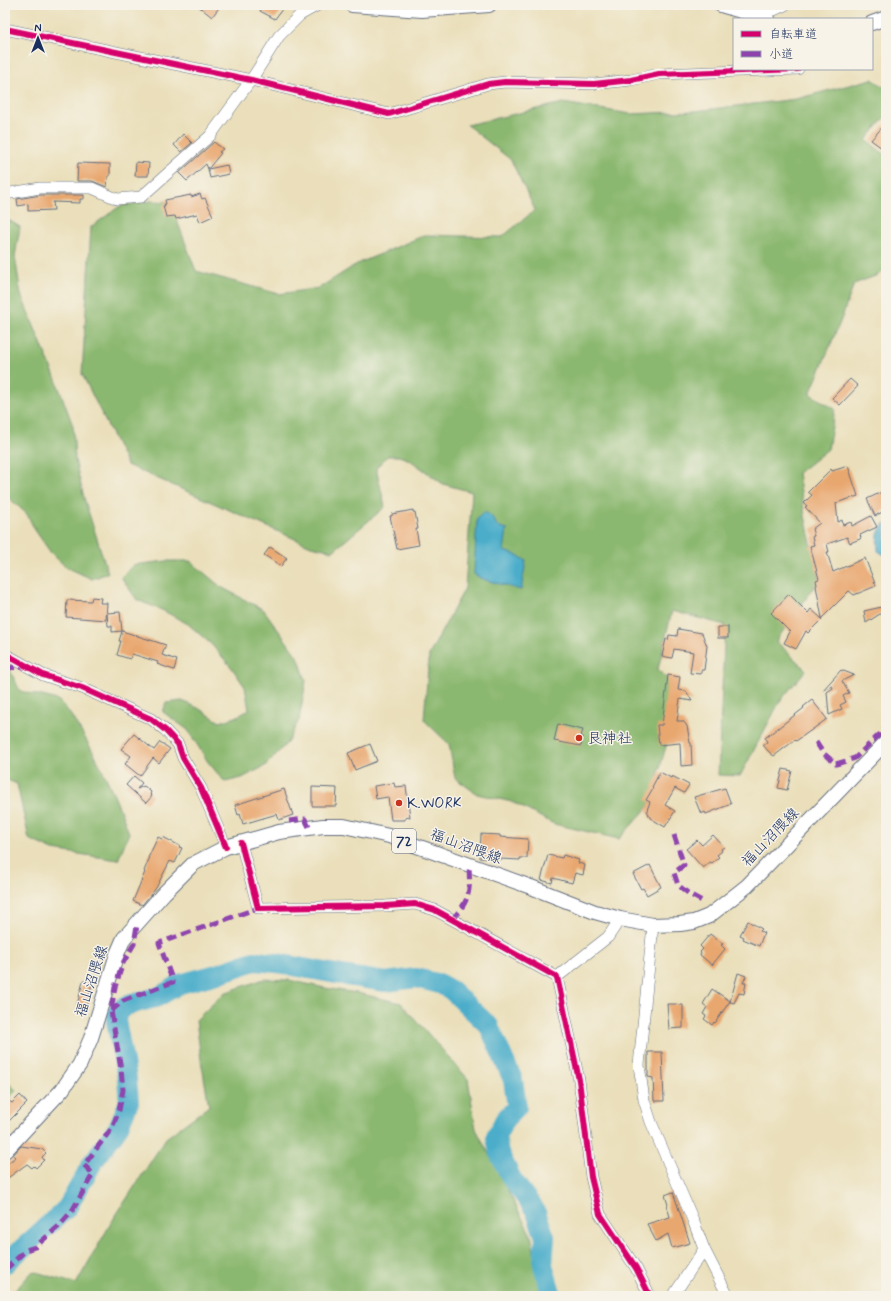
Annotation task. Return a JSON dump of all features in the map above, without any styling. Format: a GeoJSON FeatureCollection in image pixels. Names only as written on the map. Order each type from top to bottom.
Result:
{"type":"FeatureCollection","features":[{"type":"Feature","properties":{"kind":"main road"},"geometry":{"type":"LineString","coordinates":[[352,5],[422,10],[489,5]]}},
{"type":"Feature","properties":{"kind":"main road"},"geometry":{"type":"LineString","coordinates":[[721,5],[754,9],[767,18]]}},
{"type":"Feature","properties":{"kind":"main road"},"geometry":{"type":"LineString","coordinates":[[873,23],[886,18]]}},
{"type":"Feature","properties":{"kind":"main road","name":"福山沼隈線"},"geometry":{"type":"LineString","coordinates":[[5,1151],[62,1090],[80,1064],[91,1038],[117,954],[124,938],[164,893],[193,864],[226,847],[279,832],[323,826],[344,826],[389,836],[531,887],[595,912],[620,919],[653,925],[694,922],[709,916],[747,886],[886,742]]}},
{"type":"Feature","properties":{"kind":"street"},"geometry":{"type":"LineString","coordinates":[[5,194],[40,188],[92,188],[117,199],[141,197],[210,136],[251,80],[279,36],[300,15],[318,5]]}},
{"type":"Feature","properties":{"kind":"street"},"geometry":{"type":"LineString","coordinates":[[754,9],[774,10],[786,5]]}},
{"type":"Feature","properties":{"kind":"street"},"geometry":{"type":"LineString","coordinates":[[5,29],[251,80],[389,114],[488,84],[505,82],[594,84],[631,80],[659,74],[770,70]]}},
{"type":"Feature","properties":{"kind":"street"},"geometry":{"type":"LineString","coordinates":[[5,654],[43,674],[82,688],[151,719],[165,730],[178,744],[183,758],[201,788],[226,847]]}},
{"type":"Feature","properties":{"kind":"street"},"geometry":{"type":"LineString","coordinates":[[241,844],[258,908],[385,906],[415,904],[436,910],[557,977],[579,1080],[591,1177],[600,1214],[636,1268],[650,1296]]}},
{"type":"Feature","properties":{"kind":"street"},"geometry":{"type":"LineString","coordinates":[[557,977],[608,937],[620,919]]}},
{"type":"Feature","properties":{"kind":"street"},"geometry":{"type":"LineString","coordinates":[[653,925],[639,1065],[644,1100],[651,1122],[694,1220],[704,1249],[728,1296]]}},
{"type":"Feature","properties":{"kind":"street"},"geometry":{"type":"LineString","coordinates":[[672,1296],[696,1263],[704,1249]]}},
{"type":"Feature","properties":{"kind":"green space"},"geometry":{"type":"Polygon","coordinates":[[[872,79],[886,88],[886,116],[866,140],[886,155],[886,268],[878,275],[854,284],[841,320],[810,394],[835,409],[828,449],[798,473],[805,516],[819,580],[776,641],[806,670],[780,701],[740,776],[718,775],[725,625],[672,611],[658,669],[671,683],[667,743],[649,806],[619,839],[554,824],[512,802],[477,794],[455,778],[449,744],[424,720],[429,655],[465,588],[472,492],[443,484],[410,460],[399,456],[387,456],[376,468],[385,507],[333,551],[311,546],[127,465],[82,374],[91,227],[120,206],[151,201],[170,202],[196,271],[279,294],[319,288],[357,264],[425,235],[502,237],[535,210],[511,160],[467,125],[563,103],[631,114],[695,111],[796,99],[872,79]]]}},
{"type":"Feature","properties":{"kind":"green space"},"geometry":{"type":"Polygon","coordinates":[[[5,218],[20,227],[15,256],[21,295],[55,377],[73,426],[75,460],[84,498],[108,573],[92,579],[66,567],[51,553],[35,530],[27,514],[9,498],[5,487],[5,218]]]}},
{"type":"Feature","properties":{"kind":"green space"},"geometry":{"type":"Polygon","coordinates":[[[166,561],[190,561],[221,587],[264,610],[299,659],[306,681],[299,720],[287,743],[265,766],[242,778],[225,782],[208,762],[188,730],[163,712],[166,703],[182,701],[198,708],[220,722],[236,717],[249,710],[245,687],[232,668],[211,644],[188,624],[162,610],[137,600],[121,577],[133,565],[166,561]]]}},
{"type":"Feature","properties":{"kind":"green space"},"geometry":{"type":"Polygon","coordinates":[[[5,663],[7,664],[20,691],[59,701],[69,712],[85,738],[106,778],[129,833],[118,860],[53,850],[29,839],[17,784],[5,779],[5,663]]]}},
{"type":"Feature","properties":{"kind":"green space"},"geometry":{"type":"Polygon","coordinates":[[[264,979],[289,980],[401,1003],[468,1079],[476,1129],[531,1235],[542,1296],[10,1296],[33,1271],[76,1284],[111,1223],[166,1138],[209,1106],[196,1020],[224,993],[264,979]]]}},
{"type":"Feature","properties":{"kind":"green space"},"geometry":{"type":"Polygon","coordinates":[[[5,1080],[16,1090],[5,1102],[5,1080]]]}},
{"type":"Feature","properties":{"kind":"water"},"geometry":{"type":"Polygon","coordinates":[[[484,512],[489,514],[497,526],[507,529],[504,551],[519,556],[526,561],[521,590],[482,579],[474,574],[477,519],[484,512]]]}},
{"type":"Feature","properties":{"kind":"water"},"geometry":{"type":"Polygon","coordinates":[[[886,523],[886,556],[878,551],[877,543],[880,529],[886,523]]]}},
{"type":"Feature","properties":{"kind":"building"},"geometry":{"type":"Polygon","coordinates":[[[197,5],[221,5],[212,17],[197,5]]]}},
{"type":"Feature","properties":{"kind":"building"},"geometry":{"type":"Polygon","coordinates":[[[263,5],[285,5],[275,19],[260,11],[263,5]]]}},
{"type":"Feature","properties":{"kind":"building"},"geometry":{"type":"Polygon","coordinates":[[[886,123],[886,151],[871,140],[886,123]]]}},
{"type":"Feature","properties":{"kind":"building"},"geometry":{"type":"Polygon","coordinates":[[[183,134],[192,143],[181,152],[174,145],[183,134]]]}},
{"type":"Feature","properties":{"kind":"building"},"geometry":{"type":"Polygon","coordinates":[[[214,142],[223,149],[219,152],[221,153],[208,169],[206,164],[187,181],[179,173],[214,142]]]}},
{"type":"Feature","properties":{"kind":"building"},"geometry":{"type":"Polygon","coordinates":[[[136,162],[149,163],[148,176],[135,176],[136,162]]]}},
{"type":"Feature","properties":{"kind":"building"},"geometry":{"type":"Polygon","coordinates":[[[78,163],[110,164],[110,176],[108,176],[107,187],[92,181],[77,181],[78,163]]]}},
{"type":"Feature","properties":{"kind":"building"},"geometry":{"type":"Polygon","coordinates":[[[227,165],[229,174],[210,178],[208,169],[227,165]]]}},
{"type":"Feature","properties":{"kind":"building"},"geometry":{"type":"Polygon","coordinates":[[[200,194],[202,199],[205,198],[213,216],[200,222],[197,214],[176,219],[175,216],[166,217],[163,206],[166,204],[165,200],[191,195],[191,197],[200,194]]]}},
{"type":"Feature","properties":{"kind":"building"},"geometry":{"type":"Polygon","coordinates":[[[41,195],[84,195],[84,199],[80,199],[80,203],[53,202],[54,210],[28,211],[28,204],[18,206],[17,199],[41,195]]]}},
{"type":"Feature","properties":{"kind":"building"},"geometry":{"type":"Polygon","coordinates":[[[850,379],[858,386],[840,405],[832,398],[850,379]]]}},
{"type":"Feature","properties":{"kind":"building"},"geometry":{"type":"Polygon","coordinates":[[[848,466],[858,496],[836,503],[838,522],[842,520],[843,525],[851,522],[852,526],[871,516],[877,527],[860,535],[860,539],[850,543],[847,537],[827,544],[829,552],[827,552],[833,572],[865,558],[876,586],[854,595],[849,591],[822,618],[816,586],[816,580],[819,579],[810,546],[814,545],[812,529],[820,523],[805,507],[807,506],[804,503],[812,495],[808,492],[831,469],[832,471],[848,466]]]}},
{"type":"Feature","properties":{"kind":"building"},"geometry":{"type":"Polygon","coordinates":[[[886,490],[886,510],[875,516],[867,499],[886,490]]]}},
{"type":"Feature","properties":{"kind":"building"},"geometry":{"type":"Polygon","coordinates":[[[413,510],[413,512],[415,512],[418,529],[416,529],[419,545],[397,549],[390,516],[392,516],[392,514],[413,510]]]}},
{"type":"Feature","properties":{"kind":"building"},"geometry":{"type":"Polygon","coordinates":[[[270,547],[287,558],[281,566],[264,555],[270,547]]]}},
{"type":"Feature","properties":{"kind":"building"},"geometry":{"type":"Polygon","coordinates":[[[789,594],[808,613],[811,609],[822,619],[808,633],[806,631],[796,649],[784,643],[790,632],[771,613],[789,594]]]}},
{"type":"Feature","properties":{"kind":"building"},"geometry":{"type":"Polygon","coordinates":[[[92,597],[101,598],[100,603],[107,603],[106,620],[66,617],[67,600],[91,601],[92,597]]]}},
{"type":"Feature","properties":{"kind":"building"},"geometry":{"type":"Polygon","coordinates":[[[886,606],[886,610],[866,623],[864,611],[886,606]]]}},
{"type":"Feature","properties":{"kind":"building"},"geometry":{"type":"Polygon","coordinates":[[[120,612],[122,631],[112,632],[112,626],[108,626],[107,613],[120,612]]]}},
{"type":"Feature","properties":{"kind":"building"},"geometry":{"type":"Polygon","coordinates":[[[718,627],[728,627],[728,638],[718,638],[718,627]]]}},
{"type":"Feature","properties":{"kind":"building"},"geometry":{"type":"Polygon","coordinates":[[[678,629],[702,633],[707,646],[704,670],[701,670],[701,674],[690,673],[693,652],[674,649],[672,658],[662,656],[666,639],[668,640],[669,635],[677,636],[678,629]]]}},
{"type":"Feature","properties":{"kind":"building"},"geometry":{"type":"Polygon","coordinates":[[[122,631],[166,645],[162,655],[177,660],[174,670],[157,664],[158,662],[132,654],[130,659],[117,655],[122,631]]]}},
{"type":"Feature","properties":{"kind":"building"},"geometry":{"type":"Polygon","coordinates":[[[841,670],[854,675],[842,681],[849,693],[843,696],[846,702],[840,705],[842,709],[829,715],[827,692],[833,688],[832,686],[823,690],[841,670]]]}},
{"type":"Feature","properties":{"kind":"building"},"geometry":{"type":"Polygon","coordinates":[[[668,675],[680,677],[678,690],[686,691],[692,701],[680,699],[677,721],[683,721],[687,726],[691,743],[692,765],[681,766],[680,743],[659,745],[657,725],[662,725],[668,675]]]}},
{"type":"Feature","properties":{"kind":"building"},"geometry":{"type":"Polygon","coordinates":[[[812,700],[827,719],[774,756],[763,745],[767,742],[765,738],[812,700]]]}},
{"type":"Feature","properties":{"kind":"building"},"geometry":{"type":"Polygon","coordinates":[[[558,724],[583,730],[581,736],[583,737],[581,746],[554,741],[558,724]]]}},
{"type":"Feature","properties":{"kind":"building"},"geometry":{"type":"Polygon","coordinates":[[[134,734],[154,750],[160,742],[170,749],[159,763],[153,758],[140,776],[125,764],[131,756],[121,749],[134,734]]]}},
{"type":"Feature","properties":{"kind":"building"},"geometry":{"type":"Polygon","coordinates":[[[370,744],[377,761],[355,770],[348,753],[370,744]]]}},
{"type":"Feature","properties":{"kind":"building"},"geometry":{"type":"Polygon","coordinates":[[[783,769],[792,771],[787,790],[778,788],[783,769]]]}},
{"type":"Feature","properties":{"kind":"building"},"geometry":{"type":"Polygon","coordinates":[[[660,772],[671,778],[672,776],[689,785],[684,793],[675,788],[665,805],[675,811],[665,827],[650,818],[647,810],[650,802],[646,800],[660,772]]]}},
{"type":"Feature","properties":{"kind":"building"},"geometry":{"type":"Polygon","coordinates":[[[134,776],[142,783],[137,789],[144,786],[151,792],[150,794],[152,796],[146,803],[126,785],[134,776]]]}},
{"type":"Feature","properties":{"kind":"building","name":"K.WORK"},"geometry":{"type":"Polygon","coordinates":[[[394,783],[395,787],[406,786],[410,817],[405,818],[405,820],[391,820],[388,797],[376,799],[374,786],[394,783]]]}},
{"type":"Feature","properties":{"kind":"building"},"geometry":{"type":"Polygon","coordinates":[[[312,787],[337,788],[336,806],[312,806],[312,787]]]}},
{"type":"Feature","properties":{"kind":"building"},"geometry":{"type":"Polygon","coordinates":[[[725,788],[731,804],[706,814],[705,812],[701,814],[694,797],[725,788]]]}},
{"type":"Feature","properties":{"kind":"building"},"geometry":{"type":"Polygon","coordinates":[[[284,789],[293,815],[279,820],[277,814],[243,824],[235,805],[284,789]]]}},
{"type":"Feature","properties":{"kind":"building"},"geometry":{"type":"Polygon","coordinates":[[[481,834],[528,839],[527,858],[520,858],[520,860],[499,860],[480,858],[481,834]]]}},
{"type":"Feature","properties":{"kind":"building"},"geometry":{"type":"Polygon","coordinates":[[[713,835],[724,847],[717,855],[719,857],[703,868],[686,849],[697,840],[702,845],[713,835]]]}},
{"type":"Feature","properties":{"kind":"building"},"geometry":{"type":"Polygon","coordinates":[[[158,837],[162,839],[163,837],[182,848],[175,863],[170,861],[156,888],[142,905],[133,901],[145,872],[148,858],[158,837]]]}},
{"type":"Feature","properties":{"kind":"building"},"geometry":{"type":"Polygon","coordinates":[[[548,855],[562,858],[563,855],[579,860],[578,863],[585,865],[583,875],[575,873],[572,883],[553,878],[552,883],[541,880],[548,855]]]}},
{"type":"Feature","properties":{"kind":"building"},"geometry":{"type":"Polygon","coordinates":[[[650,865],[661,887],[647,895],[643,888],[641,889],[633,874],[650,865]]]}},
{"type":"Feature","properties":{"kind":"building"},"geometry":{"type":"Polygon","coordinates":[[[748,921],[762,929],[760,931],[764,933],[759,946],[743,939],[744,937],[740,935],[748,921]]]}},
{"type":"Feature","properties":{"kind":"building"},"geometry":{"type":"Polygon","coordinates":[[[710,934],[723,944],[721,945],[725,949],[712,965],[700,955],[700,952],[703,949],[700,946],[710,934]]]}},
{"type":"Feature","properties":{"kind":"building"},"geometry":{"type":"Polygon","coordinates":[[[738,973],[746,976],[743,983],[746,983],[744,994],[739,993],[734,1003],[730,1002],[738,973]]]}},
{"type":"Feature","properties":{"kind":"building"},"geometry":{"type":"Polygon","coordinates":[[[83,981],[92,983],[86,1008],[77,1006],[83,981]]]}},
{"type":"Feature","properties":{"kind":"building"},"geometry":{"type":"Polygon","coordinates":[[[712,989],[730,1001],[712,1025],[704,1019],[706,1016],[703,1014],[707,1007],[703,1004],[712,989]]]}},
{"type":"Feature","properties":{"kind":"building"},"geometry":{"type":"Polygon","coordinates":[[[667,1004],[683,1005],[683,1028],[669,1029],[667,1004]]]}},
{"type":"Feature","properties":{"kind":"building"},"geometry":{"type":"Polygon","coordinates":[[[648,1052],[662,1052],[664,1101],[654,1101],[653,1078],[648,1077],[648,1052]]]}},
{"type":"Feature","properties":{"kind":"building"},"geometry":{"type":"Polygon","coordinates":[[[20,1095],[27,1103],[5,1125],[5,1105],[9,1101],[12,1103],[20,1095]]]}},
{"type":"Feature","properties":{"kind":"building"},"geometry":{"type":"Polygon","coordinates":[[[21,1146],[42,1149],[46,1153],[42,1157],[44,1160],[36,1168],[34,1166],[32,1168],[27,1164],[5,1180],[5,1165],[16,1157],[13,1155],[21,1146]]]}},
{"type":"Feature","properties":{"kind":"building"},"geometry":{"type":"Polygon","coordinates":[[[673,1192],[690,1243],[672,1248],[668,1234],[656,1241],[647,1224],[670,1217],[665,1195],[673,1192]]]}},
{"type":"Feature","properties":{"kind":"waterway"},"geometry":{"type":"LineString","coordinates":[[5,1264],[67,1208],[93,1162],[118,1128],[129,1102],[127,1078],[116,1021],[117,1013],[125,1006],[158,997],[180,984],[217,974],[254,961],[277,963],[386,982],[416,978],[440,984],[451,990],[489,1026],[513,1080],[517,1107],[505,1119],[496,1137],[499,1153],[512,1179],[535,1210],[545,1237],[543,1265],[552,1296]]}},
{"type":"Feature","properties":{"kind":"marked path"},"geometry":{"type":"LineString","coordinates":[[5,668],[25,667]]}},
{"type":"Feature","properties":{"kind":"marked path"},"geometry":{"type":"LineString","coordinates":[[816,742],[823,753],[836,764],[855,758],[883,731],[886,726]]}},
{"type":"Feature","properties":{"kind":"marked path"},"geometry":{"type":"LineString","coordinates":[[289,821],[305,819],[309,827]]}},
{"type":"Feature","properties":{"kind":"marked path"},"geometry":{"type":"LineString","coordinates":[[674,835],[684,865],[674,873],[678,885],[689,894],[702,901]]}},
{"type":"Feature","properties":{"kind":"marked path"},"geometry":{"type":"LineString","coordinates":[[452,919],[463,906],[468,894],[469,865]]}},
{"type":"Feature","properties":{"kind":"marked path"},"geometry":{"type":"LineString","coordinates":[[111,1011],[123,1001],[173,982],[159,943],[258,908]]}},
{"type":"Feature","properties":{"kind":"marked path"},"geometry":{"type":"LineString","coordinates":[[5,1270],[26,1250],[35,1247],[59,1226],[72,1211],[93,1174],[84,1165],[112,1128],[119,1110],[123,1090],[111,1011],[115,987],[123,963],[134,944],[137,925]]}},
{"type":"Feature","properties":{"kind":"cycle path"},"geometry":{"type":"LineString","coordinates":[[5,29],[251,80],[389,114],[488,84],[505,82],[594,84],[631,80],[659,74],[770,70]]}},
{"type":"Feature","properties":{"kind":"cycle path"},"geometry":{"type":"LineString","coordinates":[[5,654],[43,675],[82,688],[151,719],[165,730],[178,744],[183,758],[201,788],[226,847]]}},
{"type":"Feature","properties":{"kind":"cycle path"},"geometry":{"type":"LineString","coordinates":[[241,843],[258,908],[385,906],[415,904],[435,910],[557,977],[579,1080],[591,1177],[600,1214],[636,1268],[650,1296]]}},
{"type":"Feature","properties":{"kind":"place","name":"艮神社"},"geometry":{"type":"Point","coordinates":[579,738]}},
{"type":"Feature","properties":{"kind":"place","name":"K.WORK"},"geometry":{"type":"Point","coordinates":[399,803]}}]}
